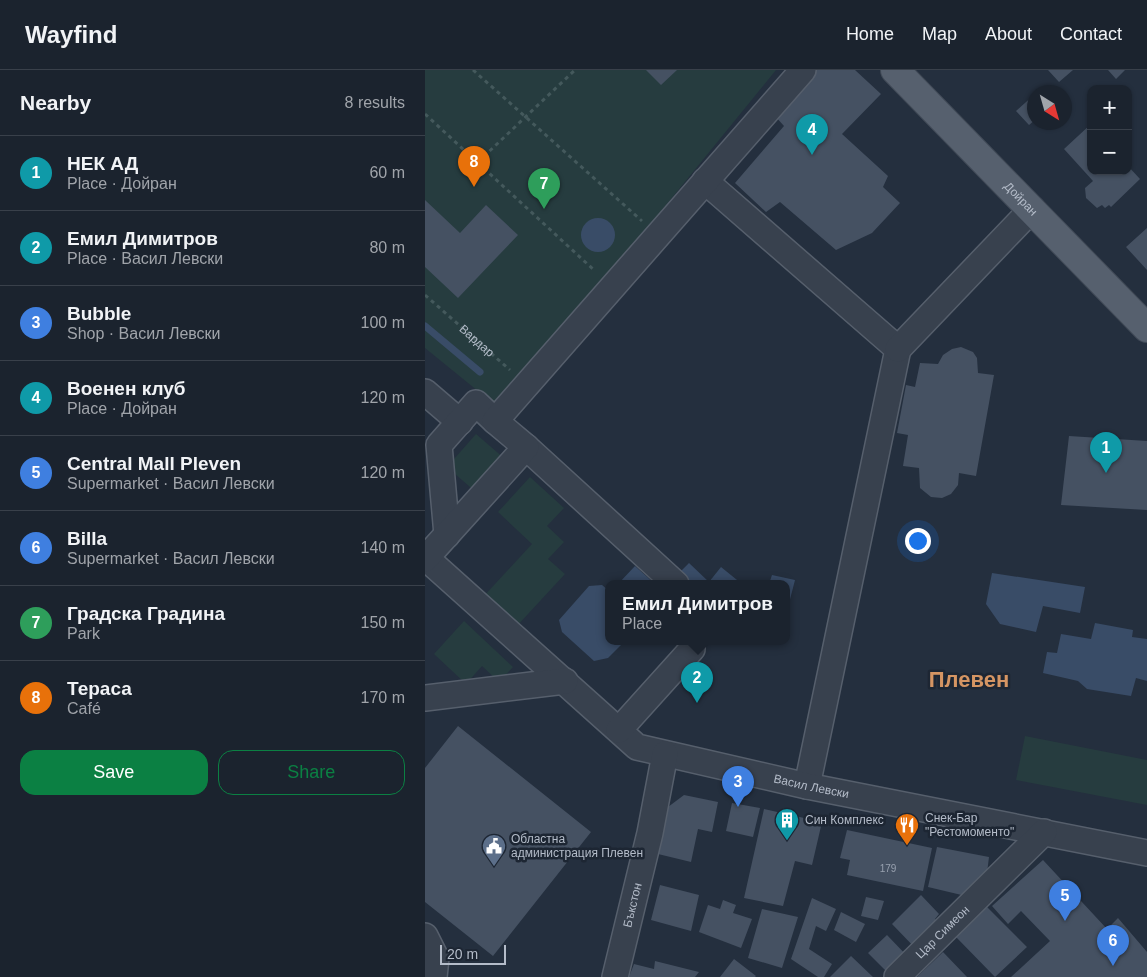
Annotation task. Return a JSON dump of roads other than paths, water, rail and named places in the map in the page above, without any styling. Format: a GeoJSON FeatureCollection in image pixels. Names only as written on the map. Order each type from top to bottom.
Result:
{"type":"FeatureCollection","features":[{"type":"Feature","properties":{"kind":"main road","name":"Дойран"},"geometry":{"type":"LineString","coordinates":[[895,70],[1147,328]]}},
{"type":"Feature","properties":{"kind":"street"},"geometry":{"type":"LineString","coordinates":[[495,420],[528,385],[611,286],[803,70]]}},
{"type":"Feature","properties":{"kind":"street"},"geometry":{"type":"LineString","coordinates":[[705,180],[898,349]]}},
{"type":"Feature","properties":{"kind":"street"},"geometry":{"type":"LineString","coordinates":[[807,786],[898,349],[1032,209]]}},
{"type":"Feature","properties":{"kind":"street"},"geometry":{"type":"LineString","coordinates":[[425,392],[460,422]]}},
{"type":"Feature","properties":{"kind":"street"},"geometry":{"type":"LineString","coordinates":[[447,534],[439,445],[476,403],[672,580]]}},
{"type":"Feature","properties":{"kind":"street"},"geometry":{"type":"LineString","coordinates":[[425,559],[526,447]]}},
{"type":"Feature","properties":{"kind":"street","name":"Васил Левски"},"geometry":{"type":"LineString","coordinates":[[425,559],[565,681],[637,747],[807,786],[1147,854]]}},
{"type":"Feature","properties":{"kind":"street"},"geometry":{"type":"LineString","coordinates":[[619,730],[692,649],[692,645]]}},
{"type":"Feature","properties":{"kind":"street"},"geometry":{"type":"LineString","coordinates":[[425,698],[565,681]]}},
{"type":"Feature","properties":{"kind":"street","name":"Бъкстон"},"geometry":{"type":"LineString","coordinates":[[615,977],[650,833],[665,754]]}},
{"type":"Feature","properties":{"kind":"street","name":"Цар Симеон"},"geometry":{"type":"LineString","coordinates":[[897,977],[1044,832]]}},
{"type":"Feature","properties":{"kind":"street"},"geometry":{"type":"LineString","coordinates":[[425,936],[437,958],[434,977]]}},
{"type":"Feature","properties":{"kind":"water"},"geometry":{"type":"Polygon","coordinates":[[[598,218],[610,223],[615,235],[610,247],[598,252],[586,247],[581,235],[586,223],[598,218]]]}},
{"type":"Feature","properties":{"kind":"water"},"geometry":{"type":"Polygon","coordinates":[[[689,563],[707,580],[678,580],[675,577],[689,563]]]}},
{"type":"Feature","properties":{"kind":"water"},"geometry":{"type":"Polygon","coordinates":[[[635,566],[651,580],[622,580],[635,566]]]}},
{"type":"Feature","properties":{"kind":"water"},"geometry":{"type":"Polygon","coordinates":[[[721,567],[737,580],[711,580],[721,567]]]}},
{"type":"Feature","properties":{"kind":"water"},"geometry":{"type":"Polygon","coordinates":[[[992,573],[1085,587],[1080,613],[1043,606],[1036,632],[1000,624],[986,604],[992,573]]]}},
{"type":"Feature","properties":{"kind":"water"},"geometry":{"type":"Polygon","coordinates":[[[772,575],[795,580],[790,599],[790,580],[770,580],[772,575]]]}},
{"type":"Feature","properties":{"kind":"water"},"geometry":{"type":"Polygon","coordinates":[[[602,585],[605,588],[605,645],[621,645],[608,658],[594,661],[562,632],[559,620],[589,586],[602,585]]]}},
{"type":"Feature","properties":{"kind":"water"},"geometry":{"type":"Polygon","coordinates":[[[1095,623],[1133,630],[1132,637],[1147,639],[1147,681],[1136,678],[1131,696],[1087,689],[1078,681],[1043,673],[1047,652],[1057,653],[1061,634],[1091,639],[1095,623]]]}},
{"type":"Feature","properties":{"kind":"waterway"},"geometry":{"type":"LineString","coordinates":[[425,326],[480,372]]}},
{"type":"Feature","properties":{"kind":"place","name":"Военен клуб"},"geometry":{"type":"Point","coordinates":[812,155]}},
{"type":"Feature","properties":{"kind":"place","name":"Тераса"},"geometry":{"type":"Point","coordinates":[474,187]}},
{"type":"Feature","properties":{"kind":"place","name":"Градска Градина"},"geometry":{"type":"Point","coordinates":[544,209]}},
{"type":"Feature","properties":{"kind":"place","name":"НЕК АД"},"geometry":{"type":"Point","coordinates":[1106,473]}},
{"type":"Feature","properties":{"kind":"place","name":"Емил Димитров"},"geometry":{"type":"Point","coordinates":[697,703]}},
{"type":"Feature","properties":{"kind":"place","name":"Bubble"},"geometry":{"type":"Point","coordinates":[738,807]}},
{"type":"Feature","properties":{"kind":"place","name":"Син Комплекс"},"geometry":{"type":"Point","coordinates":[787,841]}},
{"type":"Feature","properties":{"kind":"place","name":"Снек-Бар \"Рестомоменто\""},"geometry":{"type":"Point","coordinates":[907,846]}},
{"type":"Feature","properties":{"kind":"place","name":"Областна администрация Плевен"},"geometry":{"type":"Point","coordinates":[494,867]}},
{"type":"Feature","properties":{"kind":"place","name":"Central Mall Pleven"},"geometry":{"type":"Point","coordinates":[1065,921]}},
{"type":"Feature","properties":{"kind":"place","name":"Billa"},"geometry":{"type":"Point","coordinates":[1113,966]}},
{"type":"Feature","properties":{"kind":"district","name":"Плевен"},"geometry":{"type":"Point","coordinates":[969,679]}}]}
